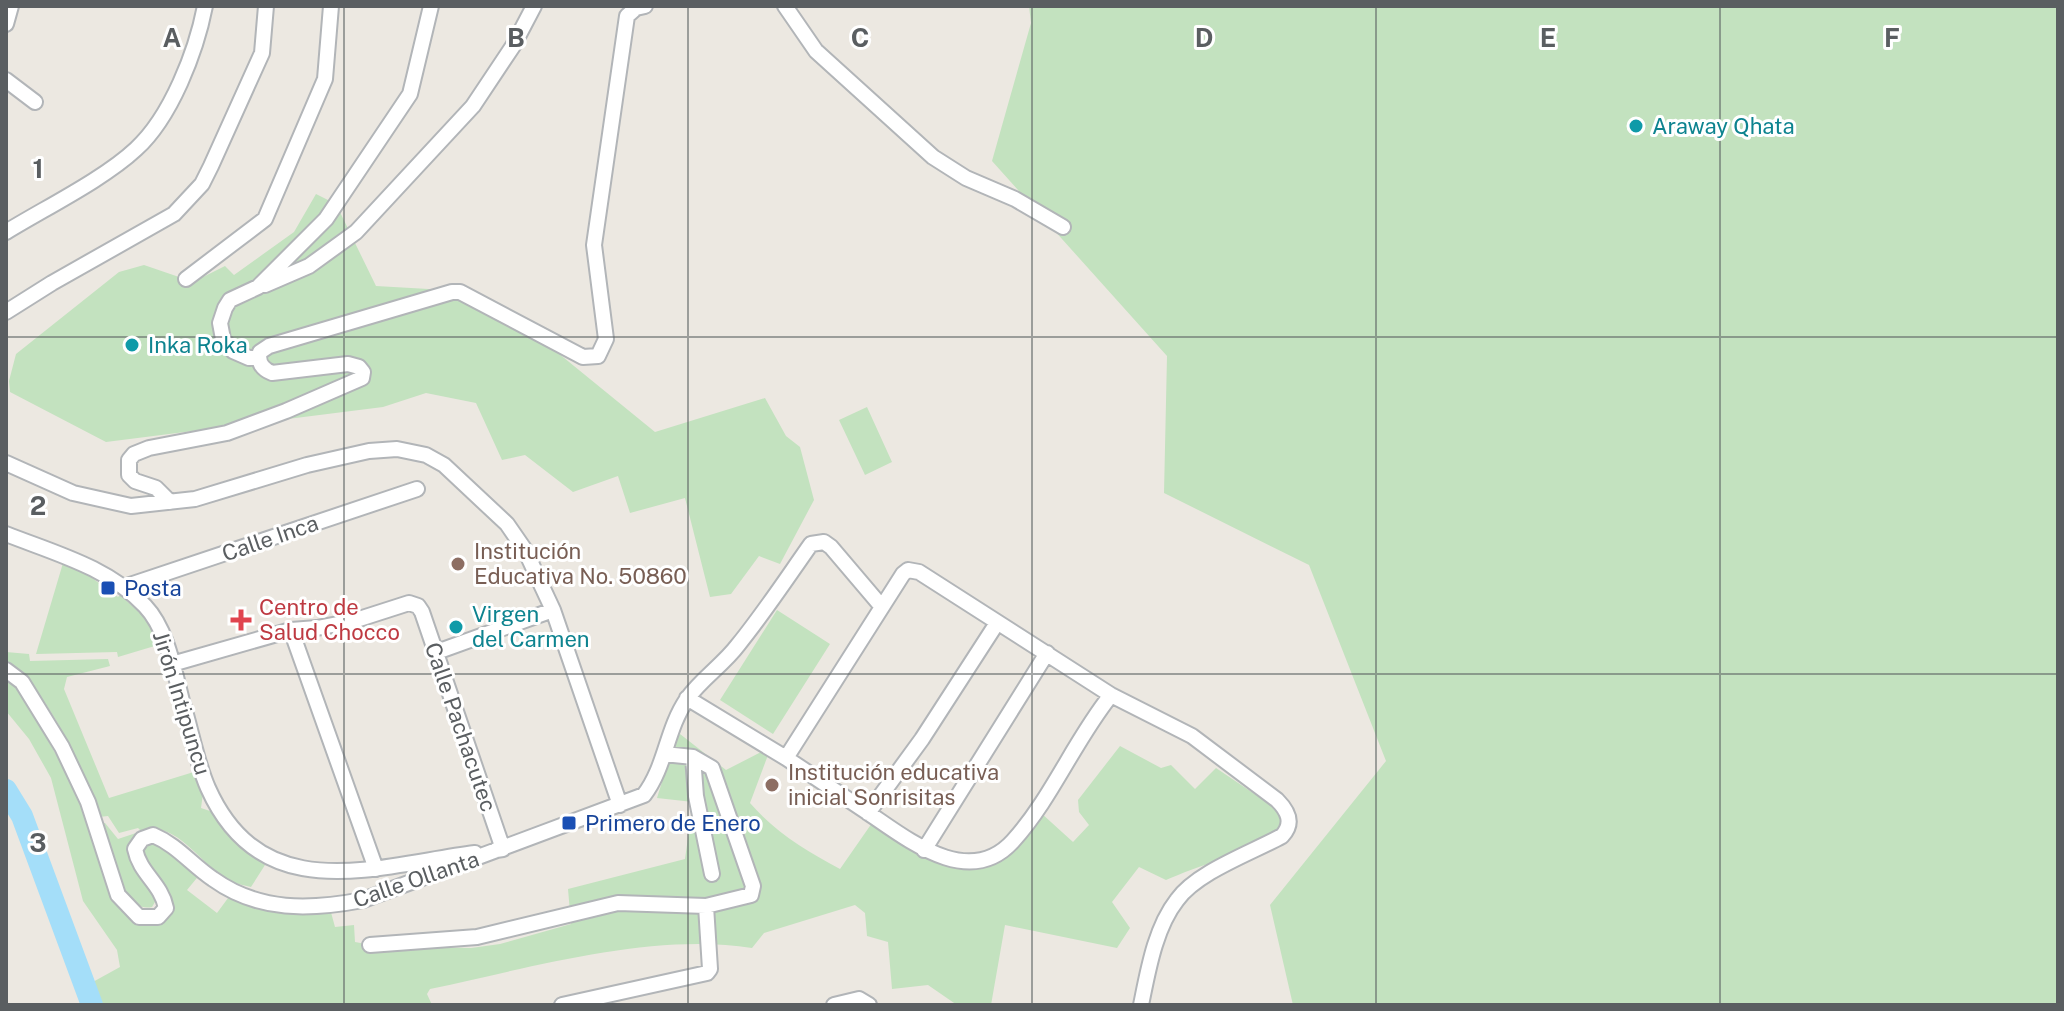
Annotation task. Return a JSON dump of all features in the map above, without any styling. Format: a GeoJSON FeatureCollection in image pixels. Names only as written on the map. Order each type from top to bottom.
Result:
{"type":"FeatureCollection","features":[{"type":"Feature","properties":{"kind":"street"},"geometry":{"type":"LineString","coordinates":[[6,24],[11,6]]}},
{"type":"Feature","properties":{"kind":"street"},"geometry":{"type":"LineString","coordinates":[[6,232],[106,172],[138,148],[171,101],[193,53],[205,6]]}},
{"type":"Feature","properties":{"kind":"street"},"geometry":{"type":"LineString","coordinates":[[6,312],[149,230],[186,203],[202,184],[262,53],[266,6]]}},
{"type":"Feature","properties":{"kind":"street"},"geometry":{"type":"LineString","coordinates":[[186,279],[265,219],[325,79],[331,6]]}},
{"type":"Feature","properties":{"kind":"street"},"geometry":{"type":"LineString","coordinates":[[258,287],[326,219],[410,94],[431,6]]}},
{"type":"Feature","properties":{"kind":"street"},"geometry":{"type":"LineString","coordinates":[[259,357],[249,358],[233,351],[223,339],[220,323],[230,300],[309,266],[356,232],[473,106],[513,46],[534,6]]}},
{"type":"Feature","properties":{"kind":"street"},"geometry":{"type":"LineString","coordinates":[[785,6],[816,51],[933,157],[966,178],[1015,199],[1063,227]]}},
{"type":"Feature","properties":{"kind":"street"},"geometry":{"type":"LineString","coordinates":[[170,502],[153,486],[135,481],[129,475],[129,460],[134,454],[149,448],[227,433],[362,378],[363,372],[359,367],[348,364],[272,373],[262,367],[259,357],[260,352],[269,346],[460,292],[583,357],[598,356],[604,349],[606,339],[594,245],[627,16],[636,8]]}},
{"type":"Feature","properties":{"kind":"street"},"geometry":{"type":"LineString","coordinates":[[6,80],[35,102]]}},
{"type":"Feature","properties":{"kind":"street"},"geometry":{"type":"LineString","coordinates":[[6,463],[73,493],[131,506],[225,492],[280,472],[369,451],[397,449],[426,455],[444,465],[507,524],[525,550],[553,610],[620,805]]}},
{"type":"Feature","properties":{"kind":"street","name":"Calle Inca"},"geometry":{"type":"LineString","coordinates":[[124,587],[417,489]]}},
{"type":"Feature","properties":{"kind":"street","name":"Jirón Intipuncu"},"geometry":{"type":"LineString","coordinates":[[6,534],[98,570],[124,587],[152,614],[172,664],[208,787],[224,814],[245,838],[277,862],[306,870],[376,869],[503,849]]}},
{"type":"Feature","properties":{"kind":"street","name":"Calle Ollanta"},"geometry":{"type":"LineString","coordinates":[[6,670],[22,682],[62,747],[88,802],[118,895],[139,917],[158,917],[166,908],[163,894],[138,862],[135,849],[142,839],[153,835],[168,841],[213,879],[247,899],[304,908],[328,907],[363,900],[644,795],[654,783],[671,727],[687,698],[737,647],[811,544],[819,541],[831,547],[882,607]]}},
{"type":"Feature","properties":{"kind":"street"},"geometry":{"type":"LineString","coordinates":[[786,758],[903,574],[913,571],[1111,695],[1192,736],[1277,800],[1287,811],[1289,823],[1282,836],[1204,877],[1175,901],[1149,966],[1141,1005]]}},
{"type":"Feature","properties":{"kind":"street","name":"Calle Pachacutec"},"geometry":{"type":"LineString","coordinates":[[291,630],[353,621],[409,603],[418,606],[503,849]]}},
{"type":"Feature","properties":{"kind":"street"},"geometry":{"type":"LineString","coordinates":[[434,653],[553,610]]}},
{"type":"Feature","properties":{"kind":"street"},"geometry":{"type":"LineString","coordinates":[[868,813],[922,739],[997,623]]}},
{"type":"Feature","properties":{"kind":"street"},"geometry":{"type":"LineString","coordinates":[[172,664],[291,630],[376,869]]}},
{"type":"Feature","properties":{"kind":"street"},"geometry":{"type":"LineString","coordinates":[[924,850],[1047,653]]}},
{"type":"Feature","properties":{"kind":"street"},"geometry":{"type":"LineString","coordinates":[[687,698],[786,758],[924,850],[954,860],[978,862],[1005,848],[1029,820],[1111,695]]}},
{"type":"Feature","properties":{"kind":"street"},"geometry":{"type":"LineString","coordinates":[[370,945],[477,937],[618,903],[706,906],[751,895],[753,886],[712,768],[693,757],[664,754]]}},
{"type":"Feature","properties":{"kind":"street"},"geometry":{"type":"LineString","coordinates":[[693,757],[696,796],[712,874]]}},
{"type":"Feature","properties":{"kind":"street"},"geometry":{"type":"LineString","coordinates":[[562,1005],[707,973],[710,969],[706,906]]}},
{"type":"Feature","properties":{"kind":"street"},"geometry":{"type":"LineString","coordinates":[[834,1005],[859,999],[869,1005]]}},
{"type":"Feature","properties":{"kind":"green space"},"geometry":{"type":"Polygon","coordinates":[[[1029,6],[2058,6],[2058,1005],[1293,1005],[1270,905],[1386,761],[1309,565],[1164,493],[1167,356],[992,161],[1031,23],[1029,6]]]}},
{"type":"Feature","properties":{"kind":"green space"},"geometry":{"type":"Polygon","coordinates":[[[316,194],[336,204],[376,286],[446,290],[547,344],[655,432],[765,398],[786,436],[800,447],[814,500],[780,564],[759,556],[731,594],[710,597],[685,498],[630,513],[618,476],[573,492],[525,455],[502,460],[476,403],[426,393],[383,407],[106,442],[10,392],[9,381],[16,354],[119,272],[144,265],[179,277],[187,285],[225,266],[234,275],[294,232],[316,194]]]}},
{"type":"Feature","properties":{"kind":"green space"},"geometry":{"type":"Polygon","coordinates":[[[867,407],[892,462],[865,475],[839,420],[867,407]]]}},
{"type":"Feature","properties":{"kind":"green space"},"geometry":{"type":"Polygon","coordinates":[[[63,563],[88,575],[118,597],[120,595],[151,623],[158,645],[118,657],[117,652],[36,654],[63,563]]]}},
{"type":"Feature","properties":{"kind":"green space"},"geometry":{"type":"Polygon","coordinates":[[[777,610],[830,644],[773,734],[720,700],[777,610]]]}},
{"type":"Feature","properties":{"kind":"green space"},"geometry":{"type":"Polygon","coordinates":[[[6,652],[29,654],[30,661],[108,659],[110,666],[67,677],[64,689],[109,798],[197,771],[204,786],[201,808],[222,815],[232,833],[265,865],[251,887],[226,879],[176,836],[165,831],[141,831],[138,828],[119,833],[108,816],[99,817],[63,732],[37,692],[6,663],[6,652]]]}},
{"type":"Feature","properties":{"kind":"green space"},"geometry":{"type":"Polygon","coordinates":[[[6,679],[18,687],[77,792],[109,890],[119,907],[142,921],[170,905],[166,888],[144,857],[145,845],[154,842],[201,873],[187,890],[217,913],[231,894],[329,905],[335,927],[354,925],[355,942],[393,949],[471,948],[500,944],[571,924],[568,889],[685,859],[693,802],[657,798],[674,743],[680,734],[726,770],[771,747],[750,803],[792,840],[840,869],[872,823],[905,843],[975,860],[1012,844],[1041,813],[1073,842],[1089,825],[1079,812],[1078,800],[1120,746],[1161,768],[1171,765],[1195,789],[1216,768],[1274,807],[1283,826],[1243,850],[1166,880],[1139,867],[1112,902],[1130,928],[1117,948],[1005,925],[991,1005],[957,1005],[928,985],[892,989],[888,942],[867,936],[865,913],[855,905],[764,933],[752,948],[714,944],[674,945],[591,955],[430,989],[427,994],[432,1005],[103,1005],[91,983],[120,967],[117,950],[83,901],[51,778],[29,739],[6,711],[6,679]]]}},
{"type":"Feature","properties":{"kind":"green space"},"geometry":{"type":"Polygon","coordinates":[[[101,823],[105,823],[118,839],[136,833],[128,856],[154,894],[152,907],[141,906],[123,890],[101,823]]]}},
{"type":"Feature","properties":{"kind":"waterway"},"geometry":{"type":"LineString","coordinates":[[6,790],[22,816],[92,1005]]}},
{"type":"Feature","properties":{"kind":"place","name":"Araway Qhata"},"geometry":{"type":"Point","coordinates":[1636,126]}},
{"type":"Feature","properties":{"kind":"place","name":"Inka Roka"},"geometry":{"type":"Point","coordinates":[132,345]}},
{"type":"Feature","properties":{"kind":"place","name":"Institución Educativa No. 50860"},"geometry":{"type":"Point","coordinates":[458,564]}},
{"type":"Feature","properties":{"kind":"place","name":"Posta"},"geometry":{"type":"Point","coordinates":[108,588]}},
{"type":"Feature","properties":{"kind":"place","name":"Centro de Salud Chocco"},"geometry":{"type":"Point","coordinates":[241,620]}},
{"type":"Feature","properties":{"kind":"place","name":"Virgen del Carmen"},"geometry":{"type":"Point","coordinates":[456,627]}},
{"type":"Feature","properties":{"kind":"place","name":"Institución educativa inicial Sonrisitas"},"geometry":{"type":"Point","coordinates":[772,785]}},
{"type":"Feature","properties":{"kind":"place","name":"Primero de Enero"},"geometry":{"type":"Point","coordinates":[569,823]}}]}
